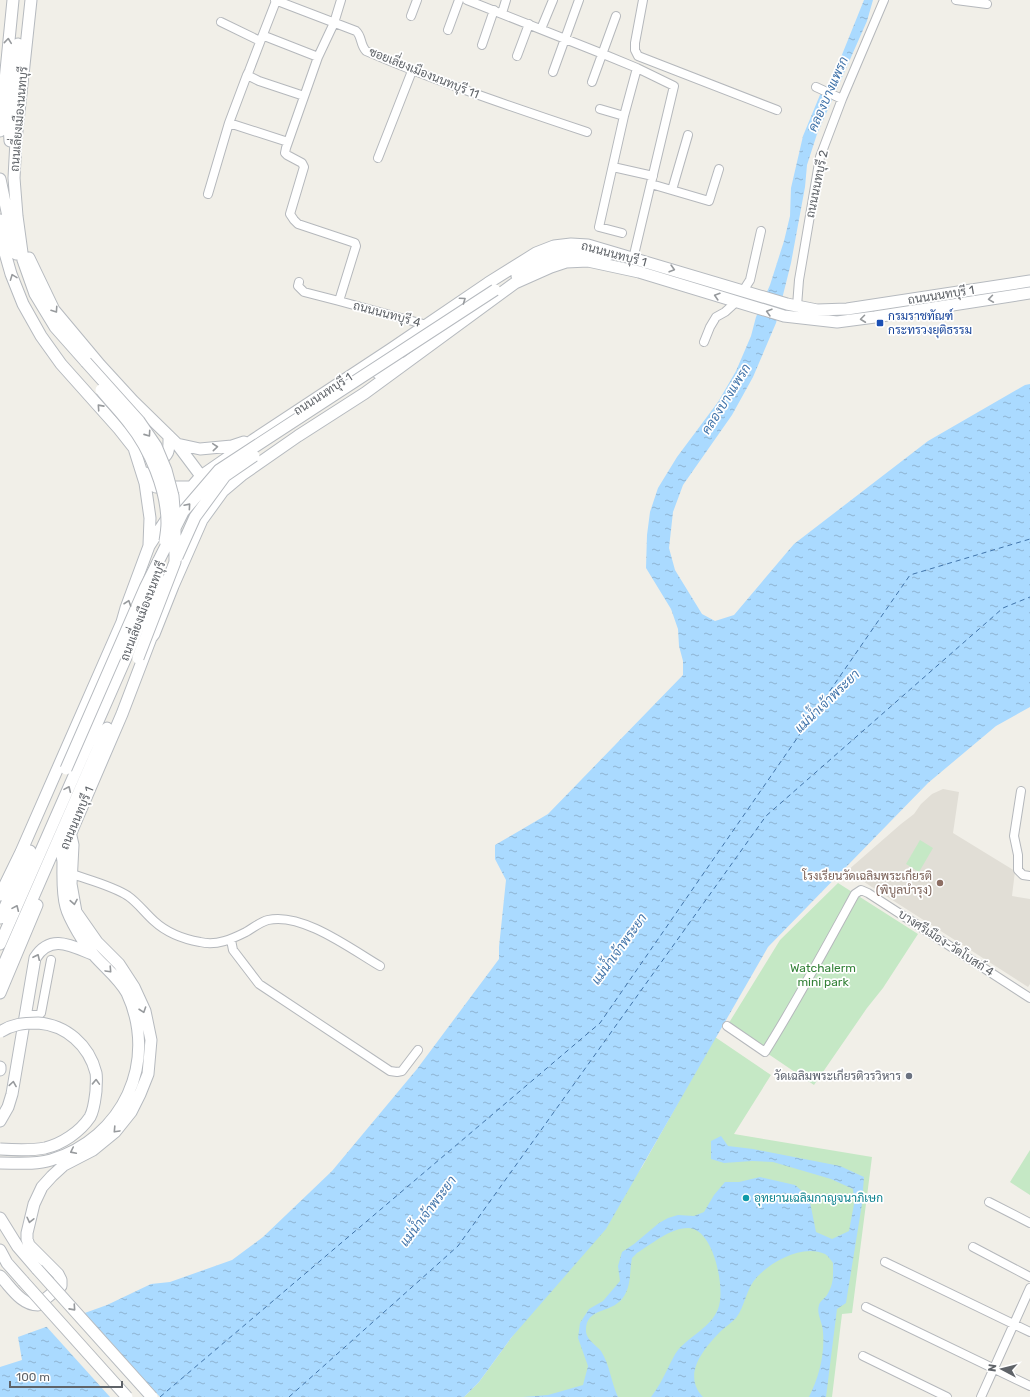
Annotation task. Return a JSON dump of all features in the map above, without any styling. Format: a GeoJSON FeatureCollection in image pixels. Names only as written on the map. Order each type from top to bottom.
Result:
{"type":"FeatureCollection","features":[{"type":"Feature","properties":{"kind":"main road","name":"ถนนเลี่ยงเมืองนนทบุรี"},"geometry":{"type":"LineString","coordinates":[[0,131],[2,86],[13,0]]}},
{"type":"Feature","properties":{"kind":"main road"},"geometry":{"type":"LineString","coordinates":[[10,229],[9,125],[23,0]]}},
{"type":"Feature","properties":{"kind":"main road","name":"ถนนเลี่ยงเมืองนนทบุรี"},"geometry":{"type":"LineString","coordinates":[[0,944],[128,653],[163,564],[167,523],[163,491],[156,471],[141,442],[130,423],[55,327],[35,294],[23,260],[14,178],[16,140],[31,0]]}},
{"type":"Feature","properties":{"kind":"main road","name":"ถนนเลี่ยงเมืองนนทบุรี"},"geometry":{"type":"LineString","coordinates":[[0,180],[17,259],[30,298],[49,330],[139,421],[156,446],[166,470],[173,496],[175,520],[175,562],[138,658],[0,973]]}},
{"type":"Feature","properties":{"kind":"main road","name":"ถนนเลี่ยงเมืองนนทบุรี"},"geometry":{"type":"LineString","coordinates":[[0,220],[5,253],[11,274],[24,304],[41,336],[61,364],[134,448],[145,483],[150,518],[149,546]]}},
{"type":"Feature","properties":{"kind":"main road","name":"ถนนเลี่ยงเมืองนนทบุรี"},"geometry":{"type":"LineString","coordinates":[[20,237],[31,264],[54,310],[100,366],[178,444],[202,482]]}},
{"type":"Feature","properties":{"kind":"main road","name":"ถนนนนทบุรี 1"},"geometry":{"type":"LineString","coordinates":[[0,895],[27,840],[122,622],[149,546],[175,506],[191,487],[202,482],[253,440],[530,256],[554,246],[588,244],[758,296],[817,310],[847,309],[1030,281]]}},
{"type":"Feature","properties":{"kind":"main road"},"geometry":{"type":"LineString","coordinates":[[0,918],[145,588],[183,512],[219,470],[494,294],[540,261],[563,254],[590,253],[633,259]]}},
{"type":"Feature","properties":{"kind":"main road","name":"ถนนนนทบุรี 1"},"geometry":{"type":"LineString","coordinates":[[0,1163],[37,1163],[50,1161],[78,1149],[95,1137],[110,1123],[121,1108],[136,1072],[139,1042],[134,1014],[126,992],[111,972],[92,954],[66,909],[64,900],[62,850],[71,836],[73,828],[122,714],[151,638],[202,520],[223,491],[242,475],[365,392],[494,294],[551,267],[566,262],[588,261],[639,272],[784,316],[837,322],[1030,293]]}},
{"type":"Feature","properties":{"kind":"main road"},"geometry":{"type":"LineString","coordinates":[[175,562],[195,517],[225,476],[494,294]]}},
{"type":"Feature","properties":{"kind":"main road"},"geometry":{"type":"LineString","coordinates":[[134,448],[146,461],[157,462],[166,457],[169,448],[169,436]]}},
{"type":"Feature","properties":{"kind":"main road"},"geometry":{"type":"LineString","coordinates":[[178,444],[200,449],[232,446],[253,440]]}},
{"type":"Feature","properties":{"kind":"main road","name":"ถนนนนทบุรี 1"},"geometry":{"type":"LineString","coordinates":[[202,482],[216,486],[247,466],[264,460]]}},
{"type":"Feature","properties":{"kind":"main road"},"geometry":{"type":"LineString","coordinates":[[138,462],[154,486],[160,488],[191,487]]}},
{"type":"Feature","properties":{"kind":"main road"},"geometry":{"type":"LineString","coordinates":[[202,482],[204,496],[202,520]]}},
{"type":"Feature","properties":{"kind":"main road"},"geometry":{"type":"LineString","coordinates":[[122,622],[137,614],[145,614],[154,622],[154,634]]}},
{"type":"Feature","properties":{"kind":"main road"},"geometry":{"type":"LineString","coordinates":[[0,1276],[24,1301],[30,1305],[38,1305],[61,1286],[61,1280],[58,1274],[29,1245],[27,1239],[34,1204],[42,1187],[64,1165],[93,1150],[116,1132],[131,1112],[148,1074],[151,1040],[145,1011],[134,987],[118,964],[97,942],[76,912],[71,884],[73,845],[71,836]]}},
{"type":"Feature","properties":{"kind":"main road"},"geometry":{"type":"LineString","coordinates":[[0,993],[62,850]]}},
{"type":"Feature","properties":{"kind":"main road"},"geometry":{"type":"LineString","coordinates":[[0,1121],[8,1107],[12,1094],[24,1015],[35,958],[40,951],[52,943],[64,944],[92,954]]}},
{"type":"Feature","properties":{"kind":"main road"},"geometry":{"type":"LineString","coordinates":[[0,1032],[11,1025],[30,1023],[58,1027],[70,1033],[79,1042],[93,1063],[96,1074],[95,1100],[90,1117],[77,1132],[59,1143],[46,1148],[31,1150],[0,1149]]}},
{"type":"Feature","properties":{"kind":"main road"},"geometry":{"type":"LineString","coordinates":[[0,1218],[18,1247],[152,1397]]}},
{"type":"Feature","properties":{"kind":"main road"},"geometry":{"type":"LineString","coordinates":[[0,1250],[4,1259],[127,1397]]}},
{"type":"Feature","properties":{"kind":"street"},"geometry":{"type":"LineString","coordinates":[[208,194],[229,123],[276,0]]}},
{"type":"Feature","properties":{"kind":"street","name":"ซอยเลี่ยงเมืองนนทบุรี 11"},"geometry":{"type":"LineString","coordinates":[[276,0],[356,31],[360,34],[363,48],[366,51],[475,94],[587,132]]}},
{"type":"Feature","properties":{"kind":"street"},"geometry":{"type":"LineString","coordinates":[[229,123],[288,142],[318,57],[334,23],[341,0]]}},
{"type":"Feature","properties":{"kind":"street"},"geometry":{"type":"LineString","coordinates":[[411,16],[417,0]]}},
{"type":"Feature","properties":{"kind":"street"},"geometry":{"type":"LineString","coordinates":[[448,30],[459,0]]}},
{"type":"Feature","properties":{"kind":"street"},"geometry":{"type":"LineString","coordinates":[[467,0],[566,38],[637,68],[674,86],[633,259]]}},
{"type":"Feature","properties":{"kind":"street"},"geometry":{"type":"LineString","coordinates":[[482,45],[498,11],[506,0]]}},
{"type":"Feature","properties":{"kind":"street"},"geometry":{"type":"LineString","coordinates":[[541,29],[553,0]]}},
{"type":"Feature","properties":{"kind":"street"},"geometry":{"type":"LineString","coordinates":[[553,72],[579,0]]}},
{"type":"Feature","properties":{"kind":"street"},"geometry":{"type":"LineString","coordinates":[[643,0],[635,44],[635,50],[638,56],[777,110]]}},
{"type":"Feature","properties":{"kind":"street","name":"ถนนนนทบุรี 2"},"geometry":{"type":"LineString","coordinates":[[792,305],[799,280],[820,157],[840,98],[884,0]]}},
{"type":"Feature","properties":{"kind":"street"},"geometry":{"type":"LineString","coordinates":[[960,0],[987,4]]}},
{"type":"Feature","properties":{"kind":"street"},"geometry":{"type":"LineString","coordinates":[[592,82],[616,16]]}},
{"type":"Feature","properties":{"kind":"street"},"geometry":{"type":"LineString","coordinates":[[221,22],[261,39],[266,37],[318,57]]}},
{"type":"Feature","properties":{"kind":"street"},"geometry":{"type":"LineString","coordinates":[[517,56],[529,24]]}},
{"type":"Feature","properties":{"kind":"street"},"geometry":{"type":"LineString","coordinates":[[622,233],[599,227],[624,116],[637,68]]}},
{"type":"Feature","properties":{"kind":"street"},"geometry":{"type":"LineString","coordinates":[[378,158],[412,70]]}},
{"type":"Feature","properties":{"kind":"street"},"geometry":{"type":"LineString","coordinates":[[247,75],[259,82],[304,96]]}},
{"type":"Feature","properties":{"kind":"street"},"geometry":{"type":"LineString","coordinates":[[818,88],[840,98]]}},
{"type":"Feature","properties":{"kind":"street"},"geometry":{"type":"LineString","coordinates":[[600,109],[624,116]]}},
{"type":"Feature","properties":{"kind":"street"},"geometry":{"type":"LineString","coordinates":[[672,190],[688,135]]}},
{"type":"Feature","properties":{"kind":"street","name":"ถนนนนทบุรี 4"},"geometry":{"type":"LineString","coordinates":[[288,142],[285,153],[302,163],[304,167],[290,214],[298,224],[355,243],[356,246],[339,301],[427,325]]}},
{"type":"Feature","properties":{"kind":"street"},"geometry":{"type":"LineString","coordinates":[[612,167],[652,180],[672,190],[710,201],[719,169]]}},
{"type":"Feature","properties":{"kind":"street"},"geometry":{"type":"LineString","coordinates":[[743,291],[750,280],[761,231]]}},
{"type":"Feature","properties":{"kind":"street"},"geometry":{"type":"LineString","coordinates":[[299,282],[298,286],[304,292],[339,301]]}},
{"type":"Feature","properties":{"kind":"street"},"geometry":{"type":"LineString","coordinates":[[704,342],[716,317],[725,312],[736,302]]}},
{"type":"Feature","properties":{"kind":"street"},"geometry":{"type":"LineString","coordinates":[[1021,792],[1014,842],[1018,855],[1018,870],[1023,875],[1030,876]]}},
{"type":"Feature","properties":{"kind":"street"},"geometry":{"type":"LineString","coordinates":[[72,874],[117,890],[127,896],[163,928],[181,938],[203,943],[217,943],[231,940],[266,920],[292,920],[313,927],[380,966]]}},
{"type":"Feature","properties":{"kind":"street","name":"บางศรีเมือง-วัดโบสถ์ 4"},"geometry":{"type":"LineString","coordinates":[[727,1026],[765,1052],[813,971],[855,894],[861,890],[868,893],[1030,998]]}},
{"type":"Feature","properties":{"kind":"street"},"geometry":{"type":"LineString","coordinates":[[231,940],[234,950],[259,984],[390,1071],[402,1071],[418,1050]]}},
{"type":"Feature","properties":{"kind":"street"},"geometry":{"type":"LineString","coordinates":[[24,1015],[39,1015],[41,1012],[51,960]]}},
{"type":"Feature","properties":{"kind":"street"},"geometry":{"type":"LineString","coordinates":[[990,1202],[1030,1223]]}},
{"type":"Feature","properties":{"kind":"street"},"geometry":{"type":"LineString","coordinates":[[973,1247],[1030,1277]]}},
{"type":"Feature","properties":{"kind":"street"},"geometry":{"type":"LineString","coordinates":[[885,1262],[1030,1332]]}},
{"type":"Feature","properties":{"kind":"street"},"geometry":{"type":"LineString","coordinates":[[981,1397],[1030,1288]]}},
{"type":"Feature","properties":{"kind":"street"},"geometry":{"type":"LineString","coordinates":[[866,1307],[1030,1386]]}},
{"type":"Feature","properties":{"kind":"street"},"geometry":{"type":"LineString","coordinates":[[863,1356],[947,1397]]}},
{"type":"Feature","properties":{"kind":"shaded area","name":"โรงเรียนวัดเฉลิมพระเกียรติ (พิบูลบำรุง)"},"geometry":{"type":"Polygon","coordinates":[[[943,789],[959,792],[953,833],[1015,871],[1012,896],[1030,899],[1030,984],[1028,987],[847,871],[914,814],[921,804],[932,794],[943,789]]]}},
{"type":"Feature","properties":{"kind":"green space"},"geometry":{"type":"Polygon","coordinates":[[[920,840],[933,848],[919,872],[906,864],[920,840]]]}},
{"type":"Feature","properties":{"kind":"green space","name":"Watchalerm mini park"},"geometry":{"type":"Polygon","coordinates":[[[838,883],[918,934],[883,988],[867,1008],[814,1085],[727,1026],[780,940],[838,883]]]}},
{"type":"Feature","properties":{"kind":"green space","name":"อุทยานเฉลิมกาญจนาภิเษก"},"geometry":{"type":"Polygon","coordinates":[[[715,1037],[771,1075],[734,1134],[872,1157],[852,1313],[842,1314],[832,1397],[464,1397],[479,1382],[642,1167],[715,1037]]]}},
{"type":"Feature","properties":{"kind":"green space"},"geometry":{"type":"Polygon","coordinates":[[[1030,1150],[1030,1195],[1010,1182],[1030,1150]]]}},
{"type":"Feature","properties":{"kind":"water"},"geometry":{"type":"Polygon","coordinates":[[[864,0],[873,0],[867,21],[817,134],[807,165],[805,187],[791,263],[776,323],[753,377],[732,415],[683,485],[673,512],[669,548],[675,570],[702,614],[715,621],[734,615],[794,544],[928,441],[1025,385],[1030,384],[1030,707],[996,726],[928,783],[768,947],[606,1229],[511,1338],[479,1382],[464,1397],[0,1397],[0,1367],[22,1360],[18,1337],[107,1305],[151,1284],[170,1282],[232,1260],[263,1237],[332,1171],[417,1069],[499,959],[506,880],[495,859],[495,845],[548,814],[683,675],[683,661],[679,646],[678,629],[671,609],[646,568],[647,535],[650,512],[658,488],[677,457],[718,402],[736,371],[751,336],[756,317],[770,285],[784,241],[790,216],[791,188],[803,136],[822,90],[831,82],[864,0]]]}},
{"type":"Feature","properties":{"kind":"water"},"geometry":{"type":"Polygon","coordinates":[[[721,1136],[728,1146],[753,1149],[840,1166],[864,1177],[862,1204],[846,1303],[837,1309],[826,1397],[809,1397],[816,1382],[823,1349],[823,1329],[818,1308],[831,1287],[833,1280],[833,1263],[825,1254],[816,1251],[807,1251],[779,1260],[763,1271],[753,1281],[739,1314],[715,1337],[698,1361],[694,1379],[697,1388],[703,1397],[651,1397],[677,1352],[711,1321],[718,1309],[720,1300],[719,1275],[716,1261],[711,1249],[705,1238],[697,1231],[688,1228],[668,1234],[637,1253],[632,1258],[629,1284],[622,1299],[617,1304],[594,1315],[590,1318],[587,1324],[587,1335],[604,1356],[618,1397],[523,1397],[548,1395],[583,1385],[588,1366],[578,1338],[580,1323],[589,1309],[603,1301],[620,1281],[618,1266],[622,1252],[659,1223],[668,1218],[678,1215],[694,1216],[704,1212],[714,1195],[725,1182],[739,1182],[760,1177],[795,1185],[809,1197],[816,1232],[832,1239],[849,1231],[854,1204],[853,1189],[831,1179],[773,1162],[752,1161],[724,1163],[711,1159],[711,1141],[721,1136]]]}},
{"type":"Feature","properties":{"kind":"pier"},"geometry":{"type":"Polygon","coordinates":[[[83,1311],[160,1397],[110,1397],[45,1325],[83,1311]]]}},
{"type":"Feature","properties":{"kind":"ferry route"},"geometry":{"type":"LineString","coordinates":[[160,1397],[600,1023],[910,575],[1030,539]]}},
{"type":"Feature","properties":{"kind":"ferry route"},"geometry":{"type":"LineString","coordinates":[[289,1397],[458,1246],[766,816],[1003,608],[1030,597]]}},
{"type":"Feature","properties":{"kind":"place","name":"กรมราชทัณฑ์ กระทรวงยุติธรรม"},"geometry":{"type":"Point","coordinates":[880,323]}},
{"type":"Feature","properties":{"kind":"place","name":"โรงเรียนวัดเฉลิมพระเกียรติ (พิบูลบำรุง)"},"geometry":{"type":"Point","coordinates":[940,883]}},
{"type":"Feature","properties":{"kind":"place","name":"วัดเฉลิมพระเกียรติวรวิหาร"},"geometry":{"type":"Point","coordinates":[909,1076]}},
{"type":"Feature","properties":{"kind":"place","name":"อุทยานเฉลิมกาญจนาภิเษก"},"geometry":{"type":"Point","coordinates":[746,1198]}},
{"type":"Feature","properties":{"kind":"water label","name":"คลองบางแพรก"},"geometry":{"type":"Point","coordinates":[828,94]}},
{"type":"Feature","properties":{"kind":"water label","name":"คลองบางแพรก"},"geometry":{"type":"Point","coordinates":[726,399]}},
{"type":"Feature","properties":{"kind":"water label","name":"แม่น้ำเจ้าพระยา"},"geometry":{"type":"Point","coordinates":[827,701]}},
{"type":"Feature","properties":{"kind":"water label","name":"แม่น้ำเจ้าพระยา"},"geometry":{"type":"Point","coordinates":[619,949]}},
{"type":"Feature","properties":{"kind":"water label","name":"แม่น้ำเจ้าพระยา"},"geometry":{"type":"Point","coordinates":[428,1211]}}]}
